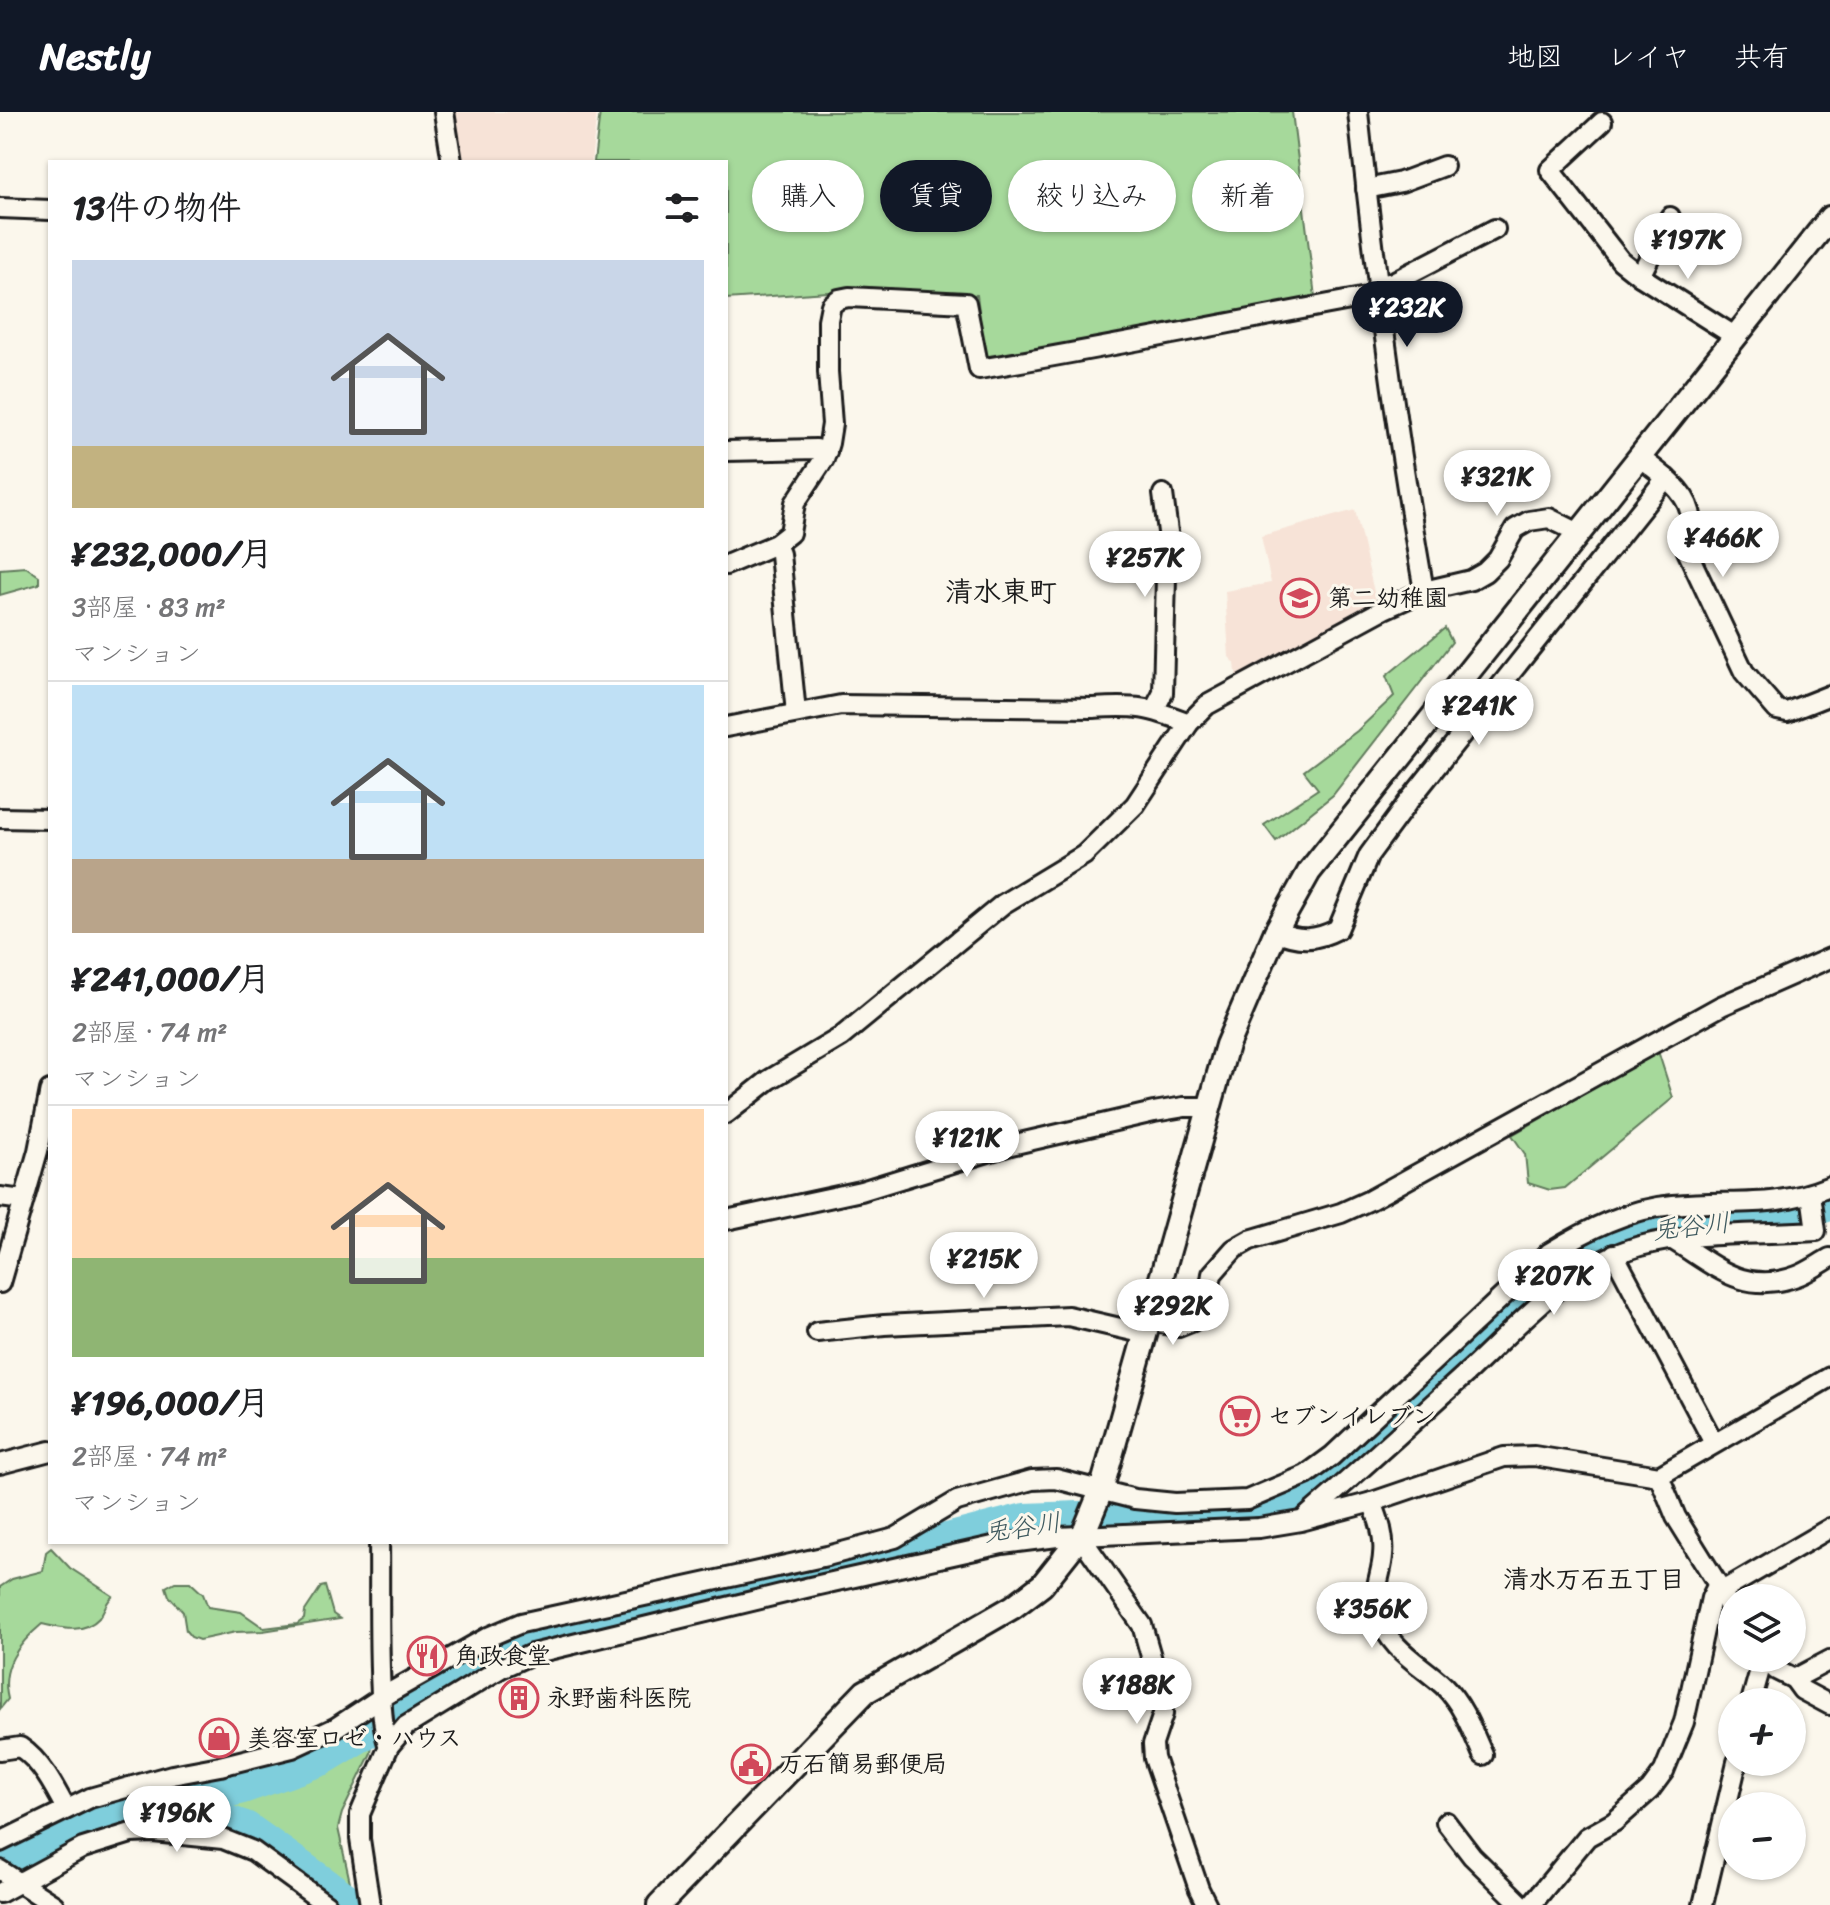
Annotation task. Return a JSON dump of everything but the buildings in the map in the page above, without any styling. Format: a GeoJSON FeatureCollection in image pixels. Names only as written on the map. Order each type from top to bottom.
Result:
{"type":"FeatureCollection","features":[{"type":"Feature","properties":{"kind":"street"},"geometry":{"type":"LineString","coordinates":[[444,112],[452,160]]}},
{"type":"Feature","properties":{"kind":"street"},"geometry":{"type":"LineString","coordinates":[[1358,112],[1398,440],[1424,591]]}},
{"type":"Feature","properties":{"kind":"street"},"geometry":{"type":"LineString","coordinates":[[1602,122],[1550,170],[1621,261],[1736,337]]}},
{"type":"Feature","properties":{"kind":"street"},"geometry":{"type":"LineString","coordinates":[[1366,189],[1401,182],[1444,166]]}},
{"type":"Feature","properties":{"kind":"street"},"geometry":{"type":"LineString","coordinates":[[0,208],[48,210]]}},
{"type":"Feature","properties":{"kind":"street"},"geometry":{"type":"LineString","coordinates":[[1640,276],[1670,217]]}},
{"type":"Feature","properties":{"kind":"street"},"geometry":{"type":"LineString","coordinates":[[659,1905],[865,1692],[1013,1607],[1042,1585],[1082,1534],[1098,1500],[1227,1045],[1276,931],[1309,872],[1830,218]]}},
{"type":"Feature","properties":{"kind":"street"},"geometry":{"type":"LineString","coordinates":[[728,564],[776,544],[790,533],[795,503],[827,452],[832,424],[828,320],[831,305],[839,299],[966,303],[979,369],[1099,349],[1378,291],[1495,229]]}},
{"type":"Feature","properties":{"kind":"street"},"geometry":{"type":"LineString","coordinates":[[728,451],[816,449],[827,452]]}},
{"type":"Feature","properties":{"kind":"street"},"geometry":{"type":"LineString","coordinates":[[1639,457],[1666,478],[1689,504],[1692,524],[1686,543],[1687,551],[1744,672],[1777,710],[1787,712],[1830,695]]}},
{"type":"Feature","properties":{"kind":"street"},"geometry":{"type":"LineString","coordinates":[[1276,931],[1294,939],[1311,940],[1338,929],[1369,855],[1666,478]]}},
{"type":"Feature","properties":{"kind":"street"},"geometry":{"type":"LineString","coordinates":[[1154,710],[1163,693],[1166,577],[1170,547],[1163,494]]}},
{"type":"Feature","properties":{"kind":"street"},"geometry":{"type":"LineString","coordinates":[[728,1112],[769,1080],[841,1037],[1003,904],[1084,855],[1135,805],[1189,723],[1207,705],[1384,609],[1424,591],[1471,580],[1485,572],[1498,559],[1515,529],[1529,521],[1549,518],[1579,533]]}},
{"type":"Feature","properties":{"kind":"street"},"geometry":{"type":"LineString","coordinates":[[776,544],[780,554],[796,713]]}},
{"type":"Feature","properties":{"kind":"street"},"geometry":{"type":"LineString","coordinates":[[728,727],[841,705],[1093,708],[1132,705],[1189,723]]}},
{"type":"Feature","properties":{"kind":"street"},"geometry":{"type":"LineString","coordinates":[[0,818],[48,819]]}},
{"type":"Feature","properties":{"kind":"street"},"geometry":{"type":"LineString","coordinates":[[817,1332],[884,1325],[1068,1316],[1148,1327],[1178,1327],[1193,1321],[1209,1292],[1212,1274],[1234,1249],[1250,1240],[1341,1213],[1370,1200],[1721,1006],[1830,958]]}},
{"type":"Feature","properties":{"kind":"street"},"geometry":{"type":"LineString","coordinates":[[0,1283],[38,1151],[48,1100]]}},
{"type":"Feature","properties":{"kind":"street"},"geometry":{"type":"LineString","coordinates":[[728,1220],[861,1191],[924,1173],[955,1160],[1026,1142],[1154,1112],[1207,1107]]}},
{"type":"Feature","properties":{"kind":"street"},"geometry":{"type":"LineString","coordinates":[[1301,1521],[1462,1377],[1543,1299],[1577,1274],[1614,1254],[1671,1239],[1813,1211],[1830,1186]]}},
{"type":"Feature","properties":{"kind":"street"},"geometry":{"type":"LineString","coordinates":[[0,1197],[23,1200]]}},
{"type":"Feature","properties":{"kind":"street"},"geometry":{"type":"LineString","coordinates":[[0,1842],[90,1798],[172,1775],[292,1748],[382,1704],[488,1637],[521,1623],[827,1556],[895,1538],[957,1501],[1032,1480],[1056,1479],[1098,1500],[1135,1499],[1175,1503],[1247,1500],[1306,1475],[1332,1456],[1549,1253],[1584,1232],[1614,1218],[1671,1205],[1776,1202],[1813,1211]]}},
{"type":"Feature","properties":{"kind":"street"},"geometry":{"type":"LineString","coordinates":[[1671,1239],[1741,1281],[1768,1284],[1799,1276],[1829,1261],[1813,1211]]}},
{"type":"Feature","properties":{"kind":"street"},"geometry":{"type":"LineString","coordinates":[[1614,1254],[1714,1443]]}},
{"type":"Feature","properties":{"kind":"street"},"geometry":{"type":"LineString","coordinates":[[386,1739],[501,1668],[532,1654],[1002,1544],[1082,1534],[1259,1528],[1301,1521],[1372,1502],[1504,1457],[1534,1456],[1659,1476],[1830,1377]]}},
{"type":"Feature","properties":{"kind":"street"},"geometry":{"type":"LineString","coordinates":[[0,1464],[48,1452]]}},
{"type":"Feature","properties":{"kind":"street"},"geometry":{"type":"LineString","coordinates":[[1659,1476],[1676,1517],[1718,1584]]}},
{"type":"Feature","properties":{"kind":"street"},"geometry":{"type":"LineString","coordinates":[[1372,1502],[1383,1533],[1383,1556],[1375,1596],[1376,1613],[1397,1648],[1453,1696],[1464,1712],[1483,1755]]}},
{"type":"Feature","properties":{"kind":"street"},"geometry":{"type":"LineString","coordinates":[[1726,1584],[1830,1528]]}},
{"type":"Feature","properties":{"kind":"street"},"geometry":{"type":"LineString","coordinates":[[1082,1534],[1142,1625],[1163,1698],[1163,1714],[1153,1744],[1154,1758],[1207,1905]]}},
{"type":"Feature","properties":{"kind":"street"},"geometry":{"type":"LineString","coordinates":[[372,1904],[360,1839],[360,1814],[386,1739],[382,1704],[379,1544]]}},
{"type":"Feature","properties":{"kind":"street"},"geometry":{"type":"LineString","coordinates":[[1531,1905],[1587,1837],[1614,1822],[1650,1790],[1664,1771],[1684,1722],[1711,1598],[1718,1589]]}},
{"type":"Feature","properties":{"kind":"street"},"geometry":{"type":"LineString","coordinates":[[1794,1679],[1830,1660]]}},
{"type":"Feature","properties":{"kind":"street"},"geometry":{"type":"LineString","coordinates":[[1780,1672],[1794,1679],[1802,1690],[1830,1705]]}},
{"type":"Feature","properties":{"kind":"street"},"geometry":{"type":"LineString","coordinates":[[0,1750],[20,1747],[31,1754],[54,1785],[66,1809]]}},
{"type":"Feature","properties":{"kind":"street"},"geometry":{"type":"LineString","coordinates":[[1703,1905],[1734,1776]]}},
{"type":"Feature","properties":{"kind":"street"},"geometry":{"type":"LineString","coordinates":[[1446,1822],[1472,1856],[1522,1905]]}},
{"type":"Feature","properties":{"kind":"street"},"geometry":{"type":"LineString","coordinates":[[0,1893],[11,1877],[83,1848],[131,1833],[168,1832],[223,1839],[253,1851],[327,1905]]}},
{"type":"Feature","properties":{"kind":"street"},"geometry":{"type":"LineString","coordinates":[[11,1877],[54,1905]]}},
{"type":"Feature","properties":{"kind":"shaded area"},"geometry":{"type":"Polygon","coordinates":[[[452,112],[597,112],[591,160],[463,160],[452,112]]]}},
{"type":"Feature","properties":{"kind":"shaded area","name":"第二幼稚園"},"geometry":{"type":"Polygon","coordinates":[[[1355,510],[1377,605],[1237,681],[1235,663],[1229,657],[1225,591],[1271,583],[1261,536],[1355,510]]]}},
{"type":"Feature","properties":{"kind":"green space"},"geometry":{"type":"Polygon","coordinates":[[[600,112],[1292,112],[1298,160],[1192,160],[1192,232],[1304,232],[1304,209],[1315,297],[1172,325],[1109,342],[985,360],[977,295],[828,292],[728,299],[728,160],[594,160],[600,112]]]}},
{"type":"Feature","properties":{"kind":"green space"},"geometry":{"type":"Polygon","coordinates":[[[26,567],[39,576],[39,584],[0,595],[0,569],[26,567]]]}},
{"type":"Feature","properties":{"kind":"green space"},"geometry":{"type":"Polygon","coordinates":[[[1445,628],[1452,642],[1333,795],[1276,841],[1264,825],[1318,789],[1304,771],[1357,731],[1394,696],[1386,676],[1445,628]]]}},
{"type":"Feature","properties":{"kind":"green space"},"geometry":{"type":"Polygon","coordinates":[[[1658,1051],[1673,1098],[1565,1188],[1550,1190],[1528,1183],[1525,1154],[1512,1135],[1658,1051]]]}},
{"type":"Feature","properties":{"kind":"green space"},"geometry":{"type":"Polygon","coordinates":[[[51,1548],[70,1568],[113,1596],[99,1618],[86,1627],[72,1629],[42,1624],[33,1632],[13,1657],[7,1677],[8,1699],[0,1709],[0,1587],[12,1579],[43,1571],[46,1552],[51,1548]]]}},
{"type":"Feature","properties":{"kind":"green space"},"geometry":{"type":"Polygon","coordinates":[[[175,1582],[190,1582],[203,1594],[208,1607],[241,1612],[264,1628],[297,1624],[304,1619],[305,1611],[321,1587],[325,1586],[333,1614],[340,1619],[236,1632],[199,1640],[186,1631],[183,1612],[169,1596],[166,1587],[175,1582]]]}},
{"type":"Feature","properties":{"kind":"green space"},"geometry":{"type":"Polygon","coordinates":[[[372,1745],[371,1753],[338,1828],[350,1882],[346,1890],[263,1830],[204,1806],[204,1802],[318,1774],[372,1745]]]}},
{"type":"Feature","properties":{"kind":"waterway","name":"兎谷川"},"geometry":{"type":"LineString","coordinates":[[0,1871],[62,1835],[104,1821],[242,1786],[321,1758],[487,1657],[563,1627],[928,1546],[1025,1521],[1239,1513],[1292,1501],[1333,1477],[1372,1445],[1451,1364],[1578,1256],[1653,1226],[1777,1219],[1830,1203]]}},
{"type":"Feature","properties":{"kind":"waterway"},"geometry":{"type":"LineString","coordinates":[[171,1806],[245,1829],[352,1905]]}},
{"type":"Feature","properties":{"kind":"place","name":"第二幼稚園"},"geometry":{"type":"Point","coordinates":[1300,598]}},
{"type":"Feature","properties":{"kind":"place","name":"セブンイレブン"},"geometry":{"type":"Point","coordinates":[1240,1416]}},
{"type":"Feature","properties":{"kind":"place","name":"角政食堂"},"geometry":{"type":"Point","coordinates":[427,1656]}},
{"type":"Feature","properties":{"kind":"place","name":"永野歯科医院"},"geometry":{"type":"Point","coordinates":[519,1698]}},
{"type":"Feature","properties":{"kind":"place","name":"美容室ロゼ・ハウス"},"geometry":{"type":"Point","coordinates":[219,1738]}},
{"type":"Feature","properties":{"kind":"place","name":"万石簡易郵便局"},"geometry":{"type":"Point","coordinates":[751,1764]}},
{"type":"Feature","properties":{"kind":"district","name":"清水東町"},"geometry":{"type":"Point","coordinates":[1001,591]}},
{"type":"Feature","properties":{"kind":"district","name":"清水万石五丁目"},"geometry":{"type":"Point","coordinates":[1594,1579]}}]}
